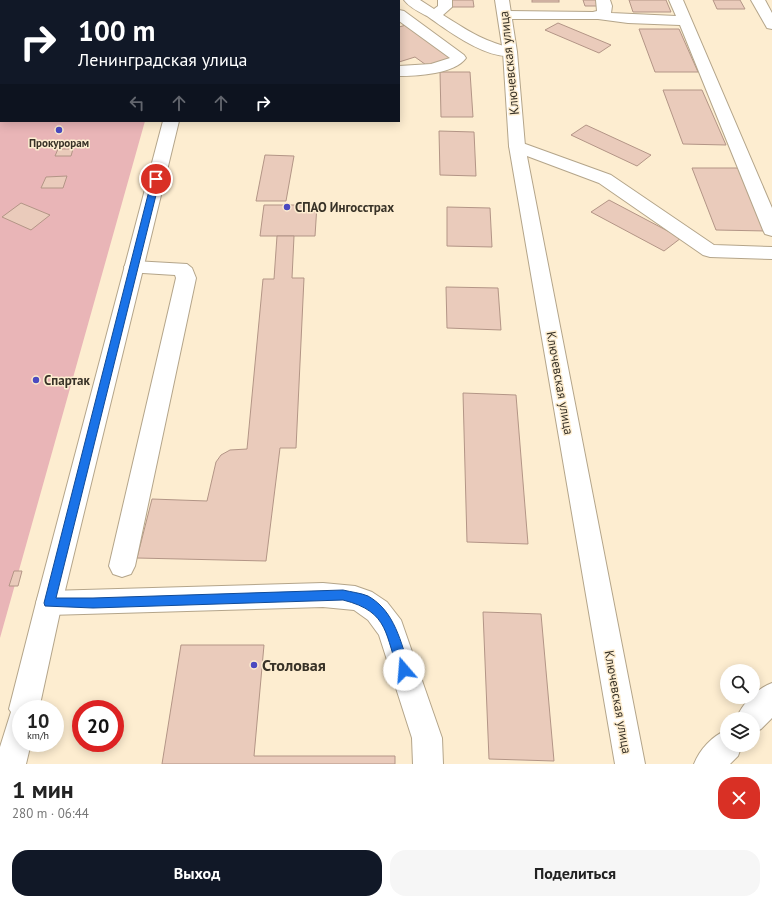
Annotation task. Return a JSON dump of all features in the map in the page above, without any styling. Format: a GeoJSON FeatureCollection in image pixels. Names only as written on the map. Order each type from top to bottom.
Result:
{"type":"FeatureCollection","features":[{"type":"Feature","properties":{"kind":"main road"},"geometry":{"type":"LineString","coordinates":[[411,0],[472,40],[488,47],[510,52]]}},
{"type":"Feature","properties":{"kind":"main road"},"geometry":{"type":"LineString","coordinates":[[434,15],[445,7],[445,0]]}},
{"type":"Feature","properties":{"kind":"main road"},"geometry":{"type":"LineString","coordinates":[[527,0],[528,5],[562,8],[573,11],[582,16]]}},
{"type":"Feature","properties":{"kind":"main road"},"geometry":{"type":"LineString","coordinates":[[598,15],[604,13],[604,0]]}},
{"type":"Feature","properties":{"kind":"main road"},"geometry":{"type":"LineString","coordinates":[[676,0],[772,230]]}},
{"type":"Feature","properties":{"kind":"main road"},"geometry":{"type":"LineString","coordinates":[[758,0],[772,25]]}},
{"type":"Feature","properties":{"kind":"main road"},"geometry":{"type":"LineString","coordinates":[[503,8],[582,16],[598,15],[684,21]]}},
{"type":"Feature","properties":{"kind":"main road","name":"Ключевская улица"},"geometry":{"type":"LineString","coordinates":[[503,8],[510,52],[518,146],[630,764]]}},
{"type":"Feature","properties":{"kind":"main road"},"geometry":{"type":"LineString","coordinates":[[400,15],[459,58],[454,62],[428,70],[400,71]]}},
{"type":"Feature","properties":{"kind":"main road"},"geometry":{"type":"LineString","coordinates":[[26,700],[49,603],[171,122]]}},
{"type":"Feature","properties":{"kind":"main road"},"geometry":{"type":"LineString","coordinates":[[518,146],[606,179],[710,251],[772,254]]}},
{"type":"Feature","properties":{"kind":"main road"},"geometry":{"type":"LineString","coordinates":[[122,566],[186,278],[185,273],[180,269],[134,267]]}},
{"type":"Feature","properties":{"kind":"main road"},"geometry":{"type":"LineString","coordinates":[[49,603],[93,603],[323,595],[343,595],[364,600],[382,614],[391,629],[427,738],[428,764]]}},
{"type":"Feature","properties":{"kind":"main road"},"geometry":{"type":"LineString","coordinates":[[758,712],[772,697]]}},
{"type":"Feature","properties":{"kind":"main road"},"geometry":{"type":"LineString","coordinates":[[11,764],[14,752]]}},
{"type":"Feature","properties":{"kind":"main road"},"geometry":{"type":"LineString","coordinates":[[709,764],[720,752]]}},
{"type":"Feature","properties":{"kind":"shaded area","name":"Спартак"},"geometry":{"type":"Polygon","coordinates":[[[0,122],[145,122],[0,638],[0,122]]]}},
{"type":"Feature","properties":{"kind":"building"},"geometry":{"type":"Polygon","coordinates":[[[449,0],[473,0],[474,7],[450,7],[449,0]]]}},
{"type":"Feature","properties":{"kind":"building"},"geometry":{"type":"Polygon","coordinates":[[[532,0],[559,0],[559,2],[532,2],[532,0]]]}},
{"type":"Feature","properties":{"kind":"building"},"geometry":{"type":"Polygon","coordinates":[[[583,0],[599,0],[601,6],[585,6],[583,0]]]}},
{"type":"Feature","properties":{"kind":"building"},"geometry":{"type":"Polygon","coordinates":[[[629,0],[666,0],[671,12],[633,12],[629,0]]]}},
{"type":"Feature","properties":{"kind":"building"},"geometry":{"type":"Polygon","coordinates":[[[713,0],[740,0],[745,9],[717,9],[713,0]]]}},
{"type":"Feature","properties":{"kind":"building"},"geometry":{"type":"Polygon","coordinates":[[[558,23],[611,45],[599,53],[545,30],[558,23]]]}},
{"type":"Feature","properties":{"kind":"building"},"geometry":{"type":"Polygon","coordinates":[[[406,25],[452,59],[429,67],[415,57],[400,62],[400,27],[406,25]]]}},
{"type":"Feature","properties":{"kind":"building"},"geometry":{"type":"Polygon","coordinates":[[[639,29],[679,29],[698,72],[655,72],[639,29]]]}},
{"type":"Feature","properties":{"kind":"building"},"geometry":{"type":"Polygon","coordinates":[[[440,72],[470,72],[473,117],[441,117],[440,72]]]}},
{"type":"Feature","properties":{"kind":"building"},"geometry":{"type":"Polygon","coordinates":[[[663,90],[702,90],[726,145],[683,144],[663,90]]]}},
{"type":"Feature","properties":{"kind":"building"},"geometry":{"type":"Polygon","coordinates":[[[586,125],[651,155],[637,166],[571,135],[586,125]]]}},
{"type":"Feature","properties":{"kind":"building"},"geometry":{"type":"Polygon","coordinates":[[[439,131],[474,132],[476,176],[440,175],[439,131]]]}},
{"type":"Feature","properties":{"kind":"building"},"geometry":{"type":"Polygon","coordinates":[[[58,149],[73,149],[71,156],[55,156],[58,149]]]}},
{"type":"Feature","properties":{"kind":"building"},"geometry":{"type":"Polygon","coordinates":[[[265,155],[294,156],[286,201],[256,201],[265,155]]]}},
{"type":"Feature","properties":{"kind":"building"},"geometry":{"type":"Polygon","coordinates":[[[692,168],[738,168],[766,231],[716,230],[692,168]]]}},
{"type":"Feature","properties":{"kind":"building"},"geometry":{"type":"Polygon","coordinates":[[[67,176],[63,188],[41,188],[46,177],[67,176]]]}},
{"type":"Feature","properties":{"kind":"building"},"geometry":{"type":"Polygon","coordinates":[[[609,200],[681,238],[664,251],[591,212],[609,200]]]}},
{"type":"Feature","properties":{"kind":"building"},"geometry":{"type":"Polygon","coordinates":[[[21,203],[50,215],[31,230],[2,217],[21,203]]]}},
{"type":"Feature","properties":{"kind":"building"},"geometry":{"type":"Polygon","coordinates":[[[264,205],[317,205],[315,236],[260,236],[264,205]]]}},
{"type":"Feature","properties":{"kind":"building"},"geometry":{"type":"Polygon","coordinates":[[[447,207],[490,208],[492,247],[447,246],[447,207]]]}},
{"type":"Feature","properties":{"kind":"building"},"geometry":{"type":"Polygon","coordinates":[[[277,236],[294,236],[292,278],[304,278],[296,448],[280,448],[266,561],[137,558],[152,499],[207,501],[216,462],[221,455],[230,450],[247,449],[263,279],[274,279],[277,236]]]}},
{"type":"Feature","properties":{"kind":"building"},"geometry":{"type":"Polygon","coordinates":[[[446,287],[498,288],[501,330],[447,328],[446,287]]]}},
{"type":"Feature","properties":{"kind":"building"},"geometry":{"type":"Polygon","coordinates":[[[463,393],[516,395],[528,544],[467,542],[463,393]]]}},
{"type":"Feature","properties":{"kind":"building"},"geometry":{"type":"Polygon","coordinates":[[[14,571],[22,571],[18,586],[9,586],[14,571]]]}},
{"type":"Feature","properties":{"kind":"building"},"geometry":{"type":"Polygon","coordinates":[[[483,612],[541,614],[554,761],[489,759],[483,612]]]}},
{"type":"Feature","properties":{"kind":"building"},"geometry":{"type":"Polygon","coordinates":[[[181,645],[264,645],[254,756],[395,756],[395,764],[162,764],[181,645]]]}},
{"type":"Feature","properties":{"kind":"place","name":"Прокурорам"},"geometry":{"type":"Point","coordinates":[59,130]}},
{"type":"Feature","properties":{"kind":"place","name":"СПАО Ингосстрах"},"geometry":{"type":"Point","coordinates":[287,207]}},
{"type":"Feature","properties":{"kind":"place","name":"Спартак"},"geometry":{"type":"Point","coordinates":[36,380]}},
{"type":"Feature","properties":{"kind":"place","name":"Столовая"},"geometry":{"type":"Point","coordinates":[254,665]}},
{"type":"Feature","properties":{"kind":"route"},"geometry":{"type":"LineString","coordinates":[[156,179],[49,603],[343,595],[364,600],[382,614],[391,629],[404,670]]}}]}
